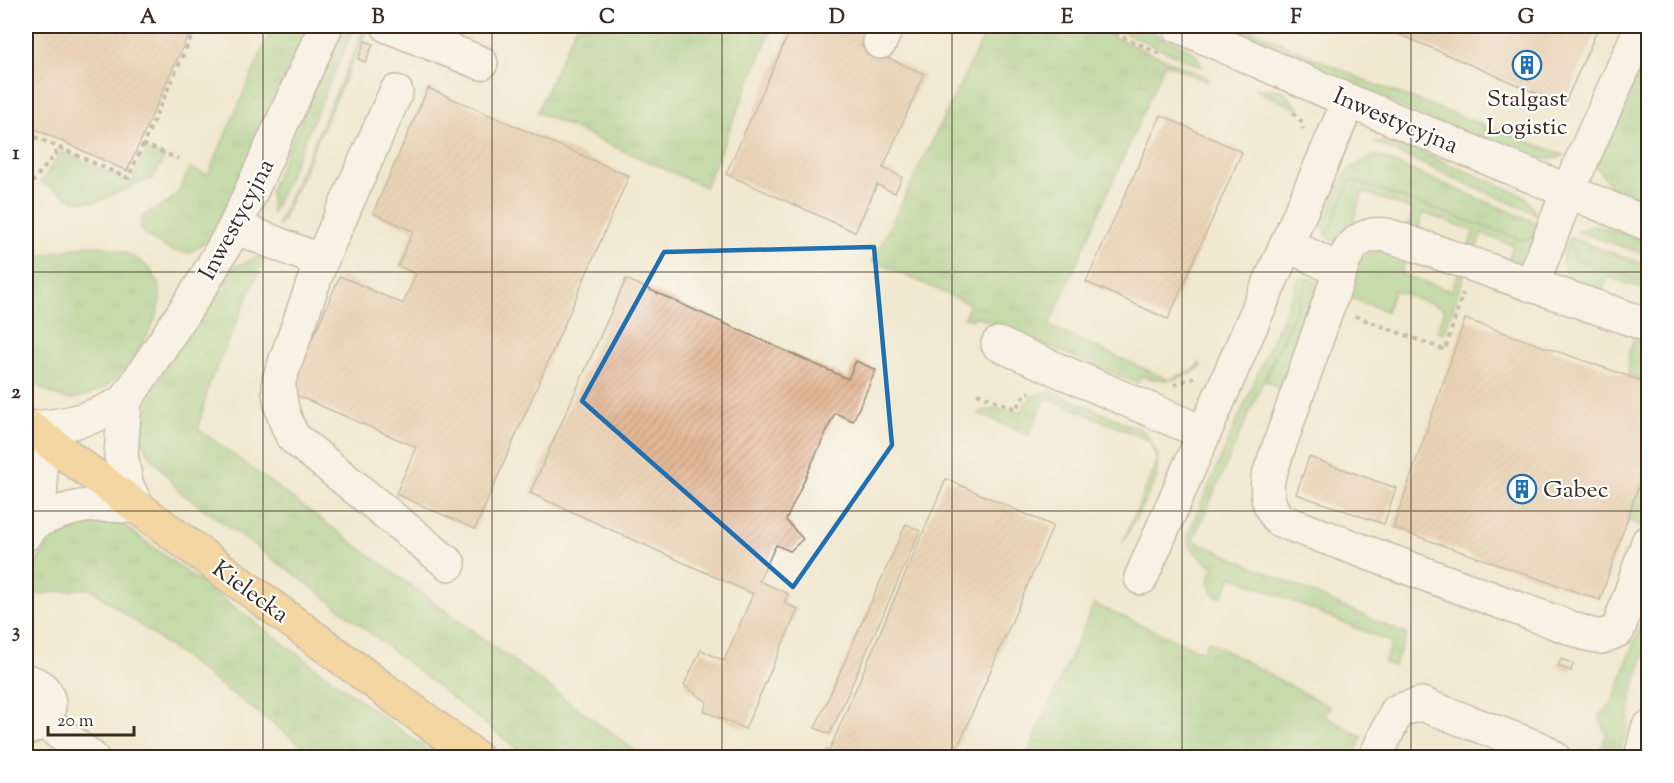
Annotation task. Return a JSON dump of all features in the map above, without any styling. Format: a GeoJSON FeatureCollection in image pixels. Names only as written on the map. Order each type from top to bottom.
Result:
{"type":"FeatureCollection","features":[{"type":"Feature","properties":{"kind":"main road","name":"Kielecka"},"geometry":{"type":"LineString","coordinates":[[28,426],[477,758]]}},
{"type":"Feature","properties":{"kind":"street","name":"Inwestycyjna"},"geometry":{"type":"LineString","coordinates":[[137,507],[126,483],[121,455],[125,401],[203,283],[236,227],[326,26]]}},
{"type":"Feature","properties":{"kind":"street"},"geometry":{"type":"LineString","coordinates":[[394,26],[481,63]]}},
{"type":"Feature","properties":{"kind":"street","name":"Inwestycyjna"},"geometry":{"type":"LineString","coordinates":[[1179,26],[1349,101],[1648,224]]}},
{"type":"Feature","properties":{"kind":"street"},"geometry":{"type":"LineString","coordinates":[[1533,285],[1568,190],[1642,26]]}},
{"type":"Feature","properties":{"kind":"street"},"geometry":{"type":"LineString","coordinates":[[396,92],[321,261],[279,380],[281,410],[287,426],[304,447],[449,564]]}},
{"type":"Feature","properties":{"kind":"street"},"geometry":{"type":"LineString","coordinates":[[1141,578],[1349,101]]}},
{"type":"Feature","properties":{"kind":"street"},"geometry":{"type":"LineString","coordinates":[[236,227],[321,261]]}},
{"type":"Feature","properties":{"kind":"street"},"geometry":{"type":"LineString","coordinates":[[1648,325],[1379,234],[1361,237],[1355,243],[1340,271],[1268,478],[1268,504],[1280,520],[1587,634],[1602,637],[1618,630],[1648,542]]}},
{"type":"Feature","properties":{"kind":"street"},"geometry":{"type":"LineString","coordinates":[[1287,244],[1340,271]]}},
{"type":"Feature","properties":{"kind":"street"},"geometry":{"type":"LineString","coordinates":[[998,344],[1204,433]]}},
{"type":"Feature","properties":{"kind":"street"},"geometry":{"type":"LineString","coordinates":[[30,528],[40,481],[39,460],[28,426],[68,424],[85,420],[125,401]]}},
{"type":"Feature","properties":{"kind":"street"},"geometry":{"type":"LineString","coordinates":[[30,528],[61,510],[95,503],[137,507]]}},
{"type":"Feature","properties":{"kind":"street"},"geometry":{"type":"LineString","coordinates":[[26,681],[34,682],[46,692],[50,707],[35,725],[92,758]]}},
{"type":"Feature","properties":{"kind":"street"},"geometry":{"type":"LineString","coordinates":[[1376,758],[1397,711],[1421,704],[1541,749],[1554,758]]}},
{"type":"Feature","properties":{"kind":"street"},"geometry":{"type":"LineString","coordinates":[[1642,758],[1648,728]]}},
{"type":"Feature","properties":{"kind":"street"},"geometry":{"type":"LineString","coordinates":[[1642,758],[1648,744]]}},
{"type":"Feature","properties":{"kind":"path"},"geometry":{"type":"LineString","coordinates":[[26,133],[128,178],[196,26]]}},
{"type":"Feature","properties":{"kind":"path"},"geometry":{"type":"LineString","coordinates":[[1098,26],[1171,58]]}},
{"type":"Feature","properties":{"kind":"path"},"geometry":{"type":"LineString","coordinates":[[1285,109],[1295,114],[1304,131]]}},
{"type":"Feature","properties":{"kind":"path"},"geometry":{"type":"LineString","coordinates":[[143,144],[179,159]]}},
{"type":"Feature","properties":{"kind":"path"},"geometry":{"type":"LineString","coordinates":[[32,183],[60,148]]}},
{"type":"Feature","properties":{"kind":"path"},"geometry":{"type":"LineString","coordinates":[[1328,306],[1445,350],[1472,264]]}},
{"type":"Feature","properties":{"kind":"path"},"geometry":{"type":"LineString","coordinates":[[1139,403],[1149,383],[1158,386],[1177,385],[1199,375]]}},
{"type":"Feature","properties":{"kind":"path"},"geometry":{"type":"LineString","coordinates":[[977,393],[1016,410],[1021,399],[1038,388]]}},
{"type":"Feature","properties":{"kind":"highlighted area"},"geometry":{"type":"Polygon","coordinates":[[[874,247],[892,445],[793,587],[582,401],[664,252],[874,247]]]}},
{"type":"Feature","properties":{"kind":"green space"},"geometry":{"type":"Polygon","coordinates":[[[273,26],[308,26],[238,183],[207,241],[189,253],[170,250],[146,236],[141,228],[141,218],[171,200],[181,187],[190,168],[208,175],[273,26]]]}},
{"type":"Feature","properties":{"kind":"green space"},"geometry":{"type":"Polygon","coordinates":[[[576,26],[773,26],[705,187],[537,112],[576,26]]]}},
{"type":"Feature","properties":{"kind":"green space"},"geometry":{"type":"Polygon","coordinates":[[[989,26],[1080,26],[1094,31],[1096,29],[1208,78],[1208,82],[1165,63],[1049,326],[1168,380],[1141,376],[1137,383],[975,316],[973,320],[964,318],[970,304],[873,261],[989,26]]]}},
{"type":"Feature","properties":{"kind":"green space"},"geometry":{"type":"Polygon","coordinates":[[[1109,26],[1139,26],[1187,48],[1196,54],[1202,67],[1109,26]]]}},
{"type":"Feature","properties":{"kind":"green space"},"geometry":{"type":"Polygon","coordinates":[[[1217,26],[1242,26],[1371,83],[1564,155],[1555,159],[1520,159],[1217,26]]]}},
{"type":"Feature","properties":{"kind":"green space"},"geometry":{"type":"Polygon","coordinates":[[[365,27],[368,27],[279,226],[278,224],[365,27]]]}},
{"type":"Feature","properties":{"kind":"green space"},"geometry":{"type":"Polygon","coordinates":[[[353,30],[272,214],[270,190],[337,39],[353,30]]]}},
{"type":"Feature","properties":{"kind":"green space"},"geometry":{"type":"Polygon","coordinates":[[[1648,47],[1648,209],[1617,194],[1596,167],[1648,47]]]}},
{"type":"Feature","properties":{"kind":"green space"},"geometry":{"type":"Polygon","coordinates":[[[1254,89],[1283,90],[1300,110],[1254,89]]]}},
{"type":"Feature","properties":{"kind":"green space"},"geometry":{"type":"Polygon","coordinates":[[[1395,141],[1525,196],[1536,214],[1375,143],[1395,141]]]}},
{"type":"Feature","properties":{"kind":"green space"},"geometry":{"type":"Polygon","coordinates":[[[146,149],[165,157],[153,178],[95,202],[75,201],[41,182],[61,152],[132,182],[146,149]]]}},
{"type":"Feature","properties":{"kind":"green space"},"geometry":{"type":"Polygon","coordinates":[[[1375,155],[1537,223],[1535,237],[1523,240],[1351,180],[1327,236],[1323,224],[1342,180],[1349,169],[1375,155]]]}},
{"type":"Feature","properties":{"kind":"green space"},"geometry":{"type":"Polygon","coordinates":[[[1351,180],[1523,240],[1535,237],[1522,260],[1507,264],[1513,245],[1482,234],[1475,253],[1467,251],[1474,231],[1424,213],[1417,233],[1407,230],[1413,210],[1363,192],[1349,232],[1333,241],[1327,236],[1351,180]]]}},
{"type":"Feature","properties":{"kind":"green space"},"geometry":{"type":"Polygon","coordinates":[[[1594,225],[1648,241],[1648,255],[1577,232],[1594,225]]]}},
{"type":"Feature","properties":{"kind":"green space"},"geometry":{"type":"Polygon","coordinates":[[[1571,238],[1648,266],[1648,284],[1575,259],[1565,247],[1571,238]]]}},
{"type":"Feature","properties":{"kind":"green space"},"geometry":{"type":"Polygon","coordinates":[[[88,245],[120,251],[140,261],[155,277],[160,298],[152,325],[128,365],[106,386],[97,391],[66,399],[26,379],[26,256],[32,258],[88,245]]]}},
{"type":"Feature","properties":{"kind":"green space"},"geometry":{"type":"Polygon","coordinates":[[[1565,247],[1575,250],[1575,259],[1648,284],[1648,291],[1608,277],[1600,297],[1570,283],[1562,263],[1565,247]]]}},
{"type":"Feature","properties":{"kind":"green space"},"geometry":{"type":"Polygon","coordinates":[[[1374,249],[1407,254],[1401,274],[1451,291],[1459,271],[1465,273],[1444,334],[1437,331],[1445,309],[1394,290],[1386,311],[1343,295],[1355,264],[1374,249]]]}},
{"type":"Feature","properties":{"kind":"green space"},"geometry":{"type":"Polygon","coordinates":[[[258,257],[265,258],[209,384],[198,429],[644,757],[527,757],[316,590],[179,491],[147,451],[142,440],[143,417],[164,370],[229,269],[258,257]]]}},
{"type":"Feature","properties":{"kind":"green space"},"geometry":{"type":"Polygon","coordinates":[[[1309,278],[1193,540],[1407,635],[1394,666],[1384,663],[1392,643],[1232,576],[1223,595],[1216,597],[1209,583],[1214,567],[1196,554],[1190,545],[1188,534],[1299,279],[1309,278]]]}},
{"type":"Feature","properties":{"kind":"green space"},"geometry":{"type":"Polygon","coordinates":[[[1309,278],[1317,283],[1318,288],[1286,392],[1265,381],[1309,278]]]}},
{"type":"Feature","properties":{"kind":"green space"},"geometry":{"type":"Polygon","coordinates":[[[1635,334],[1648,338],[1648,383],[1628,375],[1629,353],[1635,334]]]}},
{"type":"Feature","properties":{"kind":"green space"},"geometry":{"type":"Polygon","coordinates":[[[1199,363],[1202,366],[1180,378],[1170,379],[1196,369],[1199,363]]]}},
{"type":"Feature","properties":{"kind":"green space"},"geometry":{"type":"Polygon","coordinates":[[[1054,392],[1144,431],[1158,454],[1157,478],[1122,544],[1157,462],[1150,441],[1046,397],[1029,435],[978,413],[992,408],[1021,412],[1034,396],[1054,392]]]}},
{"type":"Feature","properties":{"kind":"green space"},"geometry":{"type":"Polygon","coordinates":[[[1648,458],[1648,507],[1642,526],[1627,520],[1648,458]]]}},
{"type":"Feature","properties":{"kind":"green space"},"geometry":{"type":"Polygon","coordinates":[[[110,519],[126,527],[437,757],[318,757],[90,588],[31,595],[26,602],[26,576],[50,542],[42,535],[53,526],[110,519]]]}},
{"type":"Feature","properties":{"kind":"green space"},"geometry":{"type":"Polygon","coordinates":[[[1648,588],[1648,641],[1631,697],[1628,726],[1618,757],[1598,758],[1606,735],[1599,715],[1612,704],[1647,606],[1643,605],[1648,588]]]}},
{"type":"Feature","properties":{"kind":"green space"},"geometry":{"type":"Polygon","coordinates":[[[1094,604],[1203,652],[1208,641],[1330,707],[1325,716],[1362,737],[1353,757],[1026,757],[1094,604]]]}},
{"type":"Feature","properties":{"kind":"building"},"geometry":{"type":"Polygon","coordinates":[[[26,26],[192,26],[127,171],[26,125],[26,26]]]}},
{"type":"Feature","properties":{"kind":"building"},"geometry":{"type":"Polygon","coordinates":[[[792,26],[870,26],[861,46],[924,74],[883,168],[902,177],[895,193],[877,185],[855,232],[726,174],[792,26]]]}},
{"type":"Feature","properties":{"kind":"building","name":"Stalgast Logistic"},"geometry":{"type":"Polygon","coordinates":[[[1380,26],[1599,26],[1564,105],[1380,26]]]}},
{"type":"Feature","properties":{"kind":"building"},"geometry":{"type":"Polygon","coordinates":[[[365,41],[373,44],[365,62],[358,59],[365,41]]]}},
{"type":"Feature","properties":{"kind":"building"},"geometry":{"type":"Polygon","coordinates":[[[428,88],[629,176],[475,529],[396,494],[416,447],[289,392],[340,276],[403,304],[416,274],[398,266],[413,231],[373,213],[428,88]]]}},
{"type":"Feature","properties":{"kind":"building"},"geometry":{"type":"Polygon","coordinates":[[[1161,115],[1242,152],[1168,319],[1086,282],[1161,115]]]}},
{"type":"Feature","properties":{"kind":"building"},"geometry":{"type":"Polygon","coordinates":[[[626,279],[848,379],[856,361],[876,370],[853,421],[835,413],[786,520],[803,539],[790,551],[776,545],[759,581],[788,594],[784,603],[798,609],[745,729],[704,711],[707,702],[684,685],[701,650],[724,661],[753,594],[530,493],[626,279]]]}},
{"type":"Feature","properties":{"kind":"building","name":"Gabec"},"geometry":{"type":"Polygon","coordinates":[[[1465,319],[1648,383],[1648,458],[1600,600],[1393,528],[1465,319]]]}},
{"type":"Feature","properties":{"kind":"building"},"geometry":{"type":"Polygon","coordinates":[[[1309,457],[1396,488],[1384,524],[1296,494],[1309,457]]]}},
{"type":"Feature","properties":{"kind":"building"},"geometry":{"type":"Polygon","coordinates":[[[946,479],[1053,526],[953,758],[822,758],[826,749],[829,751],[946,479]]]}},
{"type":"Feature","properties":{"kind":"building"},"geometry":{"type":"Polygon","coordinates":[[[906,524],[920,531],[830,734],[815,728],[906,524]]]}},
{"type":"Feature","properties":{"kind":"building"},"geometry":{"type":"Polygon","coordinates":[[[1561,659],[1573,664],[1571,671],[1558,666],[1561,659]]]}},
{"type":"Feature","properties":{"kind":"place","name":"Stalgast Logistic"},"geometry":{"type":"Point","coordinates":[1527,65]}},
{"type":"Feature","properties":{"kind":"place","name":"Gabec"},"geometry":{"type":"Point","coordinates":[1522,489]}}]}
